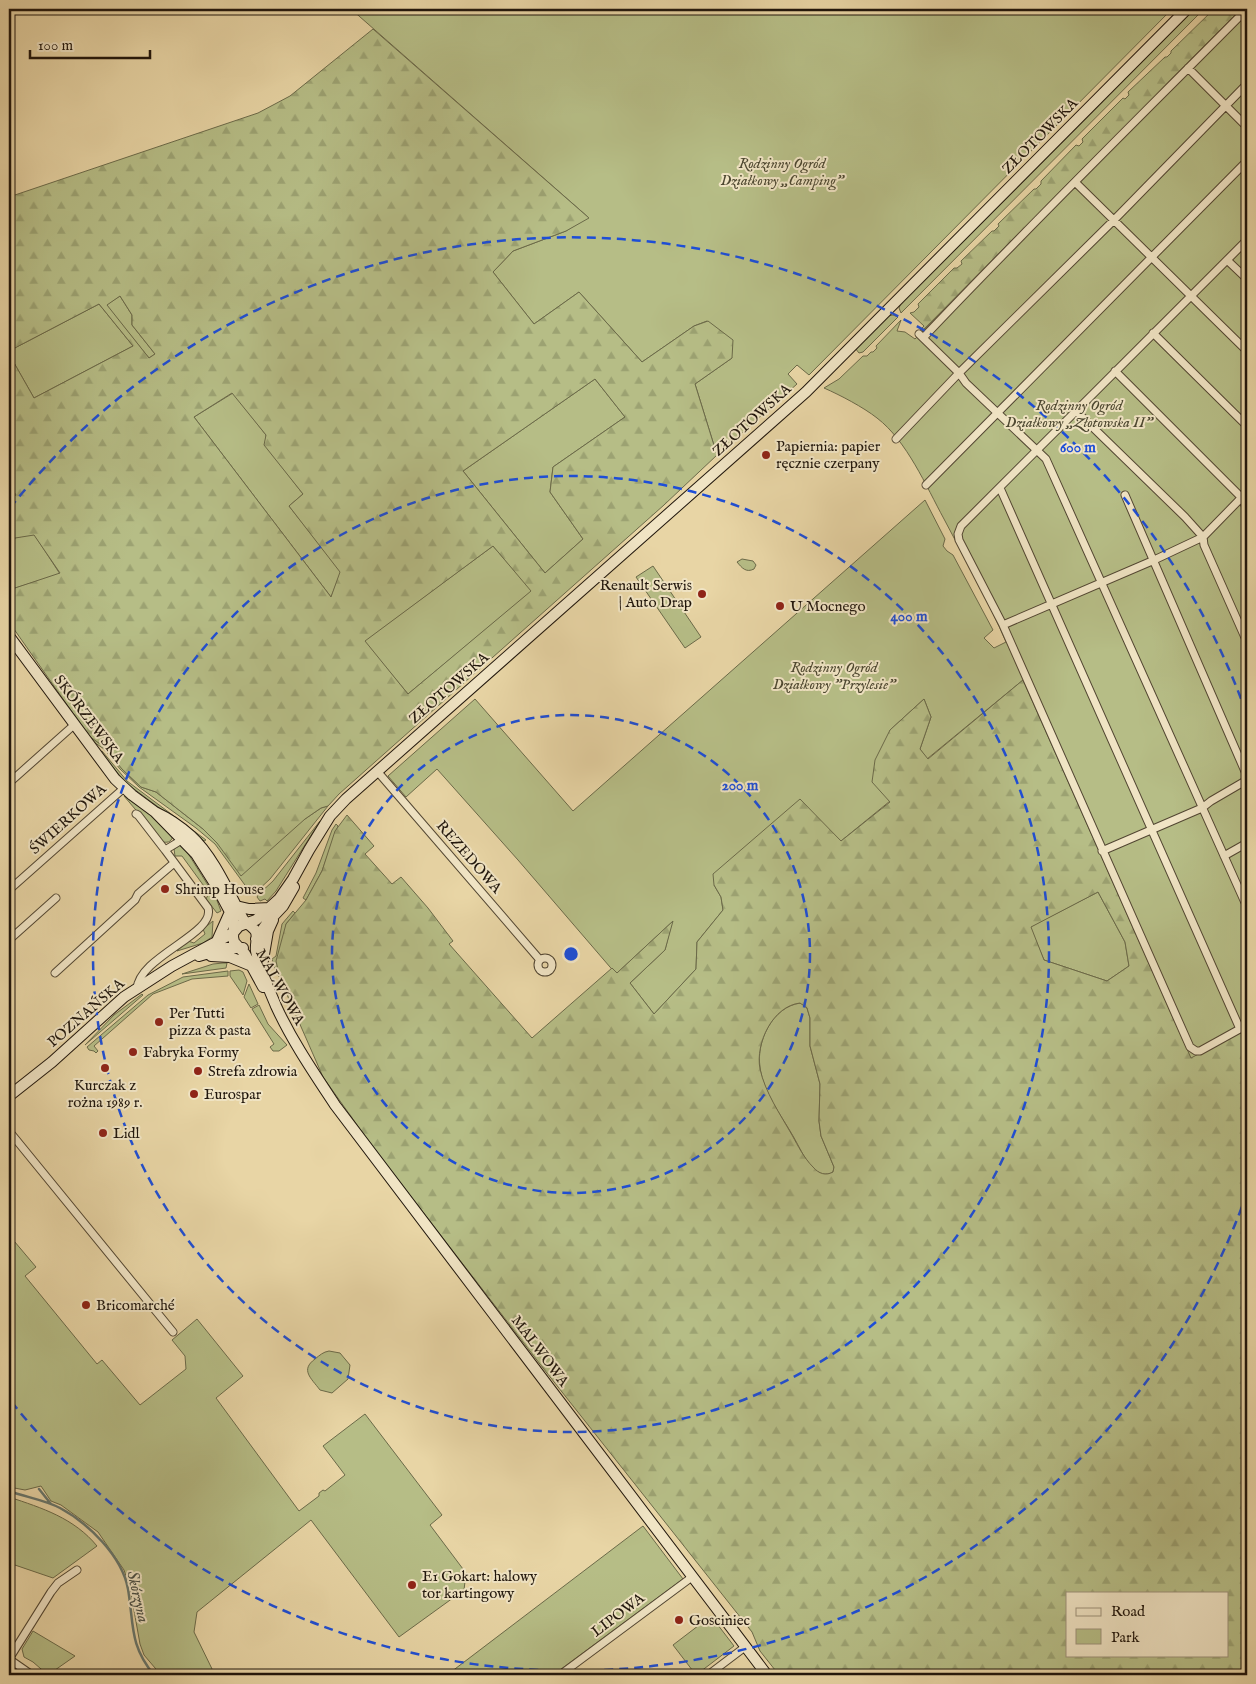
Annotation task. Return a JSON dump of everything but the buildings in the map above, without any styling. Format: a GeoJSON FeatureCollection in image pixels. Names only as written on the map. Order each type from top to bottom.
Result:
{"type":"FeatureCollection","features":[{"type":"Feature","properties":{"kind":"street","name":"ZŁOTOWSKA"},"geometry":{"type":"LineString","coordinates":[[225,937],[239,926],[272,912],[287,901],[319,834],[339,806],[801,396],[892,307],[1187,9]]}},
{"type":"Feature","properties":{"kind":"street"},"geometry":{"type":"LineString","coordinates":[[1247,9],[921,336],[959,373],[966,383],[1046,459],[1247,905]]}},
{"type":"Feature","properties":{"kind":"street"},"geometry":{"type":"LineString","coordinates":[[1188,68],[1247,127]]}},
{"type":"Feature","properties":{"kind":"street"},"geometry":{"type":"LineString","coordinates":[[896,439],[959,373],[1114,220],[1247,84]]}},
{"type":"Feature","properties":{"kind":"street"},"geometry":{"type":"LineString","coordinates":[[926,485],[1247,161]]}},
{"type":"Feature","properties":{"kind":"street"},"geometry":{"type":"LineString","coordinates":[[1075,182],[1247,351]]}},
{"type":"Feature","properties":{"kind":"street"},"geometry":{"type":"LineString","coordinates":[[1247,240],[961,526],[958,534],[959,540],[1003,625],[1190,1047],[1200,1051],[1247,1025]]}},
{"type":"Feature","properties":{"kind":"street"},"geometry":{"type":"LineString","coordinates":[[1227,260],[1247,279]]}},
{"type":"Feature","properties":{"kind":"street"},"geometry":{"type":"LineString","coordinates":[[1154,333],[1247,426]]}},
{"type":"Feature","properties":{"kind":"street"},"geometry":{"type":"LineString","coordinates":[[1115,372],[1244,495],[1247,510]]}},
{"type":"Feature","properties":{"kind":"street"},"geometry":{"type":"LineString","coordinates":[[1076,411],[1185,516],[1203,537],[1204,545],[1247,642]]}},
{"type":"Feature","properties":{"kind":"street"},"geometry":{"type":"LineString","coordinates":[[1000,488],[1240,1029]]}},
{"type":"Feature","properties":{"kind":"street"},"geometry":{"type":"LineString","coordinates":[[1124,495],[1247,776]]}},
{"type":"Feature","properties":{"kind":"street"},"geometry":{"type":"LineString","coordinates":[[1003,625],[1203,537],[1244,495]]}},
{"type":"Feature","properties":{"kind":"street","name":"SKÓRZEWSKA"},"geometry":{"type":"LineString","coordinates":[[9,636],[107,769],[124,788],[187,837],[196,854],[233,909],[255,931],[256,940]]}},
{"type":"Feature","properties":{"kind":"street"},"geometry":{"type":"LineString","coordinates":[[9,783],[74,725]]}},
{"type":"Feature","properties":{"kind":"street","name":"REZEDOWA"},"geometry":{"type":"LineString","coordinates":[[378,771],[540,960]]}},
{"type":"Feature","properties":{"kind":"street"},"geometry":{"type":"LineString","coordinates":[[1102,851],[1202,808],[1247,780]]}},
{"type":"Feature","properties":{"kind":"street","name":"ŚWIERKOWA"},"geometry":{"type":"LineString","coordinates":[[9,890],[124,788]]}},
{"type":"Feature","properties":{"kind":"street"},"geometry":{"type":"LineString","coordinates":[[136,814],[208,908],[209,917],[206,922],[183,942],[152,964],[140,977],[137,988]]}},
{"type":"Feature","properties":{"kind":"street"},"geometry":{"type":"LineString","coordinates":[[165,850],[187,837]]}},
{"type":"Feature","properties":{"kind":"street"},"geometry":{"type":"LineString","coordinates":[[1224,856],[1247,843]]}},
{"type":"Feature","properties":{"kind":"street"},"geometry":{"type":"LineString","coordinates":[[55,973],[135,900],[138,894],[174,863]]}},
{"type":"Feature","properties":{"kind":"street"},"geometry":{"type":"LineString","coordinates":[[9,940],[56,898]]}},
{"type":"Feature","properties":{"kind":"street"},"geometry":{"type":"LineString","coordinates":[[225,937],[233,909],[272,912]]}},
{"type":"Feature","properties":{"kind":"street","name":"SKÓRZEWSKA"},"geometry":{"type":"LineString","coordinates":[[225,937],[234,924],[233,909]]}},
{"type":"Feature","properties":{"kind":"street","name":"ZŁOTOWSKA"},"geometry":{"type":"LineString","coordinates":[[256,940],[272,912]]}},
{"type":"Feature","properties":{"kind":"street","name":"MALWOWA"},"geometry":{"type":"LineString","coordinates":[[257,967],[272,912]]}},
{"type":"Feature","properties":{"kind":"street","name":"MALWOWA"},"geometry":{"type":"LineString","coordinates":[[225,937],[233,940],[257,967],[279,1021],[335,1105],[767,1675]]}},
{"type":"Feature","properties":{"kind":"street","name":"POZNAŃSKA"},"geometry":{"type":"LineString","coordinates":[[9,1096],[59,1056],[124,997],[225,937]]}},
{"type":"Feature","properties":{"kind":"street"},"geometry":{"type":"LineString","coordinates":[[190,958],[226,948],[249,947],[256,940]]}},
{"type":"Feature","properties":{"kind":"street","name":"MALWOWA"},"geometry":{"type":"LineString","coordinates":[[256,940],[257,967]]}},
{"type":"Feature","properties":{"kind":"street"},"geometry":{"type":"LineString","coordinates":[[190,958],[225,956],[257,967]]}},
{"type":"Feature","properties":{"kind":"street"},"geometry":{"type":"LineString","coordinates":[[9,1130],[173,1332]]}},
{"type":"Feature","properties":{"kind":"street"},"geometry":{"type":"LineString","coordinates":[[32,1675],[9,1659],[51,1592],[58,1583],[77,1570]]}},
{"type":"Feature","properties":{"kind":"street","name":"LIPOWA"},"geometry":{"type":"LineString","coordinates":[[560,1675],[692,1577]]}},
{"type":"Feature","properties":{"kind":"street"},"geometry":{"type":"LineString","coordinates":[[708,1675],[745,1647]]}},
{"type":"Feature","properties":{"kind":"green space","name":"Rodzinny Ogród Działkowy „Camping”"},"geometry":{"type":"Polygon","coordinates":[[[351,9],[1172,9],[809,375],[797,365],[788,374],[797,384],[717,455],[695,384],[732,358],[707,321],[694,326],[642,362],[579,292],[534,324],[493,272],[513,251],[566,231],[588,217],[351,9]]]}},
{"type":"Feature","properties":{"kind":"green space"},"geometry":{"type":"Polygon","coordinates":[[[1192,9],[1204,9],[901,313],[899,308],[901,303],[1192,9]]]}},
{"type":"Feature","properties":{"kind":"green space"},"geometry":{"type":"Polygon","coordinates":[[[1214,9],[1241,9],[921,332],[919,331],[924,326],[910,313],[919,307],[918,304],[954,268],[962,264],[961,261],[1041,184],[1041,181],[1076,145],[1079,146],[1083,142],[1082,139],[1123,98],[1125,99],[1129,95],[1128,92],[1167,57],[1214,9]]]}},
{"type":"Feature","properties":{"kind":"green space","name":"Rodzinny Ogród Działkowy „Złotowska II”"},"geometry":{"type":"Polygon","coordinates":[[[1241,9],[1247,9],[1247,1028],[1191,1059],[1023,680],[927,759],[920,749],[931,717],[924,699],[890,730],[890,801],[841,841],[714,885],[721,897],[723,910],[697,942],[696,969],[654,1014],[630,983],[665,950],[672,922],[616,974],[437,769],[406,797],[388,776],[475,699],[573,811],[925,500],[945,539],[943,546],[953,555],[993,630],[984,638],[994,648],[1006,642],[976,580],[907,451],[877,418],[824,388],[839,379],[863,356],[873,352],[877,348],[876,346],[901,320],[897,331],[905,332],[915,339],[1241,9]]]}},
{"type":"Feature","properties":{"kind":"green space"},"geometry":{"type":"Polygon","coordinates":[[[373,29],[589,218],[566,231],[513,251],[493,272],[534,324],[579,292],[642,362],[694,326],[708,321],[733,340],[732,358],[695,384],[717,455],[664,505],[339,794],[328,806],[321,808],[305,819],[241,876],[217,843],[203,829],[156,792],[141,787],[122,769],[103,746],[89,736],[9,622],[9,590],[60,573],[34,535],[9,539],[9,499],[16,495],[9,484],[9,354],[34,398],[133,346],[99,304],[9,351],[9,197],[258,113],[290,96],[373,29]],[[120,296],[107,305],[149,358],[155,354],[132,325],[132,315],[120,296]],[[595,379],[463,471],[545,573],[583,539],[550,492],[553,467],[625,417],[595,379]],[[232,393],[194,417],[331,597],[340,572],[289,506],[303,494],[264,445],[266,435],[232,393]],[[493,546],[365,641],[408,694],[531,591],[493,546]]]}},
{"type":"Feature","properties":{"kind":"green space"},"geometry":{"type":"Polygon","coordinates":[[[120,296],[132,315],[132,325],[155,354],[149,358],[106,305],[120,296]]]}},
{"type":"Feature","properties":{"kind":"green space"},"geometry":{"type":"Polygon","coordinates":[[[99,304],[133,346],[34,398],[9,351],[99,304]]]}},
{"type":"Feature","properties":{"kind":"green space"},"geometry":{"type":"Polygon","coordinates":[[[888,316],[898,317],[863,352],[859,353],[855,348],[888,316]]]}},
{"type":"Feature","properties":{"kind":"green space"},"geometry":{"type":"Polygon","coordinates":[[[595,379],[625,417],[553,467],[550,492],[583,539],[545,573],[463,471],[595,379]]]}},
{"type":"Feature","properties":{"kind":"green space"},"geometry":{"type":"Polygon","coordinates":[[[233,393],[266,435],[265,445],[303,494],[289,506],[341,572],[331,597],[194,417],[233,393]]]}},
{"type":"Feature","properties":{"kind":"green space"},"geometry":{"type":"Polygon","coordinates":[[[34,534],[60,574],[9,590],[9,539],[34,534]]]}},
{"type":"Feature","properties":{"kind":"green space"},"geometry":{"type":"Polygon","coordinates":[[[493,546],[532,591],[408,694],[364,641],[493,546]]]}},
{"type":"Feature","properties":{"kind":"green space"},"geometry":{"type":"Polygon","coordinates":[[[742,559],[753,561],[756,565],[754,569],[746,570],[742,568],[737,562],[742,559]]]}},
{"type":"Feature","properties":{"kind":"green space"},"geometry":{"type":"Polygon","coordinates":[[[653,566],[701,637],[685,648],[636,577],[653,566]]]}},
{"type":"Feature","properties":{"kind":"green space"},"geometry":{"type":"Polygon","coordinates":[[[1023,680],[1191,1058],[1247,1028],[1247,1675],[779,1675],[760,1651],[752,1632],[543,1368],[372,1146],[323,1077],[288,997],[285,984],[279,974],[276,961],[286,924],[306,900],[322,871],[335,831],[347,815],[374,846],[365,854],[392,884],[401,877],[453,941],[449,944],[532,1038],[612,968],[617,973],[673,921],[665,950],[630,983],[654,1014],[696,969],[697,942],[723,910],[721,897],[714,885],[713,874],[800,799],[841,841],[890,802],[872,782],[875,760],[890,730],[924,699],[931,717],[920,749],[928,759],[1023,680]],[[1098,892],[1031,927],[1044,960],[1107,981],[1129,966],[1125,942],[1098,892]],[[800,1003],[782,1011],[768,1027],[760,1048],[760,1069],[769,1094],[804,1156],[818,1171],[828,1174],[833,1172],[834,1167],[821,1136],[819,1121],[820,1084],[810,1046],[810,1018],[807,1008],[800,1003]]]}},
{"type":"Feature","properties":{"kind":"green space"},"geometry":{"type":"Polygon","coordinates":[[[89,736],[103,746],[141,787],[156,792],[203,829],[217,843],[305,819],[321,808],[328,806],[270,879],[256,892],[250,892],[215,844],[139,787],[120,769],[104,749],[88,738],[89,736]]]}},
{"type":"Feature","properties":{"kind":"green space"},"geometry":{"type":"Polygon","coordinates":[[[102,751],[127,781],[206,840],[204,841],[126,783],[100,752],[102,751]]]}},
{"type":"Feature","properties":{"kind":"green space"},"geometry":{"type":"Polygon","coordinates":[[[124,796],[156,818],[173,835],[171,840],[163,842],[124,796]]]}},
{"type":"Feature","properties":{"kind":"green space"},"geometry":{"type":"Polygon","coordinates":[[[320,821],[276,891],[267,901],[265,899],[260,901],[257,897],[259,894],[273,881],[320,821]]]}},
{"type":"Feature","properties":{"kind":"green space"},"geometry":{"type":"Polygon","coordinates":[[[336,824],[338,826],[322,871],[306,900],[303,898],[316,873],[336,824]]]}},
{"type":"Feature","properties":{"kind":"green space"},"geometry":{"type":"Polygon","coordinates":[[[180,845],[184,847],[216,898],[221,911],[217,913],[206,899],[209,893],[182,856],[175,856],[174,849],[180,845]]]}},
{"type":"Feature","properties":{"kind":"green space"},"geometry":{"type":"Polygon","coordinates":[[[1098,892],[1125,942],[1129,966],[1107,981],[1044,960],[1030,927],[1098,892]]]}},
{"type":"Feature","properties":{"kind":"green space"},"geometry":{"type":"Polygon","coordinates":[[[293,911],[295,913],[286,924],[285,984],[276,973],[272,959],[276,956],[282,924],[293,911]]]}},
{"type":"Feature","properties":{"kind":"green space"},"geometry":{"type":"Polygon","coordinates":[[[213,921],[212,937],[203,943],[177,951],[188,941],[194,943],[205,934],[203,929],[213,921]]]}},
{"type":"Feature","properties":{"kind":"green space"},"geometry":{"type":"Polygon","coordinates":[[[227,963],[226,968],[182,974],[213,964],[227,963]]]}},
{"type":"Feature","properties":{"kind":"green space"},"geometry":{"type":"Polygon","coordinates":[[[239,970],[243,972],[247,981],[243,995],[230,976],[230,971],[239,970]]]}},
{"type":"Feature","properties":{"kind":"green space"},"geometry":{"type":"Polygon","coordinates":[[[228,971],[228,976],[192,979],[153,994],[94,1046],[98,1051],[96,1053],[87,1047],[148,995],[183,977],[228,971]]]}},
{"type":"Feature","properties":{"kind":"green space"},"geometry":{"type":"Polygon","coordinates":[[[249,984],[258,1004],[251,1008],[244,997],[249,984]]]}},
{"type":"Feature","properties":{"kind":"green space"},"geometry":{"type":"Polygon","coordinates":[[[143,995],[85,1045],[114,1015],[143,995]]]}},
{"type":"Feature","properties":{"kind":"green space"},"geometry":{"type":"Polygon","coordinates":[[[801,1003],[807,1008],[810,1018],[810,1046],[820,1084],[819,1121],[821,1136],[834,1167],[833,1172],[828,1174],[815,1170],[804,1157],[769,1094],[760,1067],[761,1046],[768,1026],[782,1011],[801,1003]]]}},
{"type":"Feature","properties":{"kind":"green space"},"geometry":{"type":"Polygon","coordinates":[[[259,1005],[268,1024],[287,1045],[279,1051],[273,1051],[270,1047],[274,1044],[252,1009],[259,1005]]]}},
{"type":"Feature","properties":{"kind":"green space"},"geometry":{"type":"Polygon","coordinates":[[[9,1235],[36,1267],[25,1276],[97,1364],[102,1360],[140,1405],[186,1369],[185,1356],[172,1340],[197,1319],[243,1376],[216,1398],[299,1511],[319,1496],[319,1493],[323,1490],[325,1491],[345,1475],[323,1446],[365,1414],[442,1515],[430,1525],[466,1573],[464,1590],[399,1637],[311,1520],[197,1612],[194,1632],[215,1675],[161,1675],[144,1655],[140,1644],[130,1588],[124,1570],[98,1532],[61,1505],[51,1501],[41,1486],[25,1490],[9,1487],[9,1235]]]}},
{"type":"Feature","properties":{"kind":"green space"},"geometry":{"type":"Polygon","coordinates":[[[329,1351],[340,1353],[350,1365],[348,1379],[332,1393],[320,1390],[308,1374],[308,1367],[311,1363],[329,1351]]]}},
{"type":"Feature","properties":{"kind":"green space"},"geometry":{"type":"Polygon","coordinates":[[[9,1497],[45,1510],[68,1521],[88,1536],[97,1546],[53,1578],[9,1563],[9,1497]]]}},
{"type":"Feature","properties":{"kind":"green space"},"geometry":{"type":"Polygon","coordinates":[[[643,1526],[683,1579],[553,1675],[447,1675],[643,1526]]]}},
{"type":"Feature","properties":{"kind":"green space"},"geometry":{"type":"Polygon","coordinates":[[[711,1616],[734,1646],[696,1675],[673,1645],[711,1616]]]}},
{"type":"Feature","properties":{"kind":"green space"},"geometry":{"type":"Polygon","coordinates":[[[33,1631],[75,1656],[48,1675],[24,1657],[22,1649],[33,1631]]]}},
{"type":"Feature","properties":{"kind":"waterway"},"geometry":{"type":"LineString","coordinates":[[39,1489],[51,1504]]}},
{"type":"Feature","properties":{"kind":"waterway","name":"Skórzyna"},"geometry":{"type":"LineString","coordinates":[[9,1491],[48,1503],[71,1514],[82,1522],[111,1553],[125,1577],[136,1644],[140,1654],[154,1675]]}},
{"type":"Feature","properties":{"kind":"place","name":"Papiernia: papier ręcznie czerpany"},"geometry":{"type":"Point","coordinates":[766,455]}},
{"type":"Feature","properties":{"kind":"place","name":"Renault Serwis | Auto Drap"},"geometry":{"type":"Point","coordinates":[702,594]}},
{"type":"Feature","properties":{"kind":"place","name":"U Mocnego"},"geometry":{"type":"Point","coordinates":[780,606]}},
{"type":"Feature","properties":{"kind":"place","name":"Shrimp House"},"geometry":{"type":"Point","coordinates":[165,889]}},
{"type":"Feature","properties":{"kind":"place","name":"Per Tutti pizza & pasta"},"geometry":{"type":"Point","coordinates":[159,1022]}},
{"type":"Feature","properties":{"kind":"place","name":"Fabryka Formy"},"geometry":{"type":"Point","coordinates":[133,1052]}},
{"type":"Feature","properties":{"kind":"place","name":"Kurczak z rożna 1989 r."},"geometry":{"type":"Point","coordinates":[105,1068]}},
{"type":"Feature","properties":{"kind":"place","name":"Strefa zdrowia"},"geometry":{"type":"Point","coordinates":[198,1071]}},
{"type":"Feature","properties":{"kind":"place","name":"Eurospar"},"geometry":{"type":"Point","coordinates":[194,1094]}},
{"type":"Feature","properties":{"kind":"place","name":"Lidl"},"geometry":{"type":"Point","coordinates":[103,1133]}},
{"type":"Feature","properties":{"kind":"place","name":"Bricomarché"},"geometry":{"type":"Point","coordinates":[86,1305]}},
{"type":"Feature","properties":{"kind":"place","name":"E1 Gokart: halowy tor kartingowy"},"geometry":{"type":"Point","coordinates":[412,1585]}},
{"type":"Feature","properties":{"kind":"place","name":"Gosciniec"},"geometry":{"type":"Point","coordinates":[679,1620]}},
{"type":"Feature","properties":{"kind":"park label","name":"Rodzinny Ogród Działkowy \"Przylesie\""},"geometry":{"type":"Point","coordinates":[834,676]}}]}
